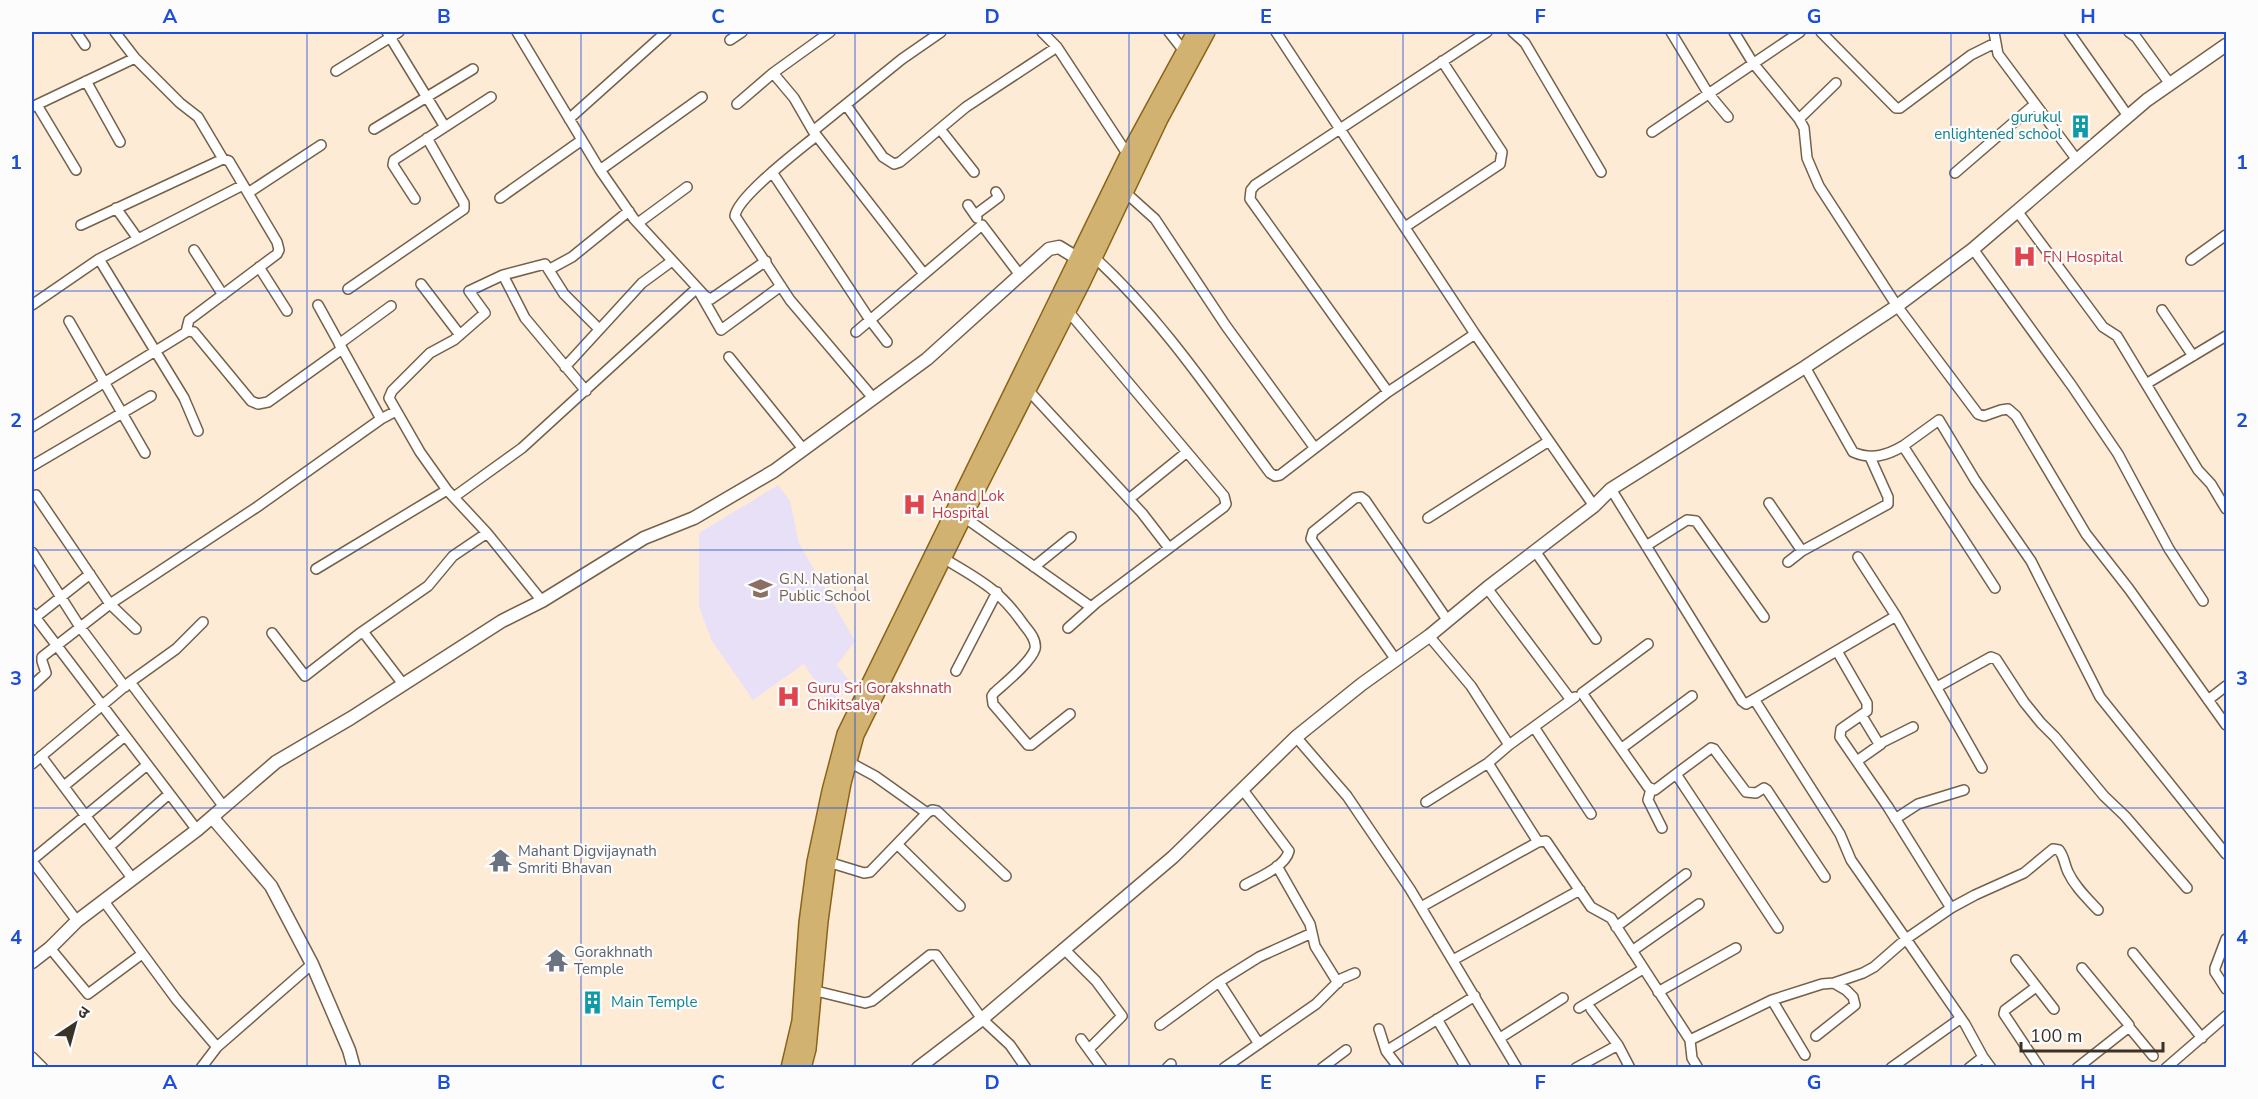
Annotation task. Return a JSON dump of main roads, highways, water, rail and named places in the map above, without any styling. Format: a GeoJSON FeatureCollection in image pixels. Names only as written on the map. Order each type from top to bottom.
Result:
{"type":"FeatureCollection","features":[{"type":"Feature","properties":{"kind":"main road"},"geometry":{"type":"LineString","coordinates":[[789,1068],[800,1021],[807,922],[815,862],[842,741],[1128,155],[1195,32]]}},
{"type":"Feature","properties":{"kind":"main road"},"geometry":{"type":"LineString","coordinates":[[803,1068],[828,862],[856,735],[1068,311],[1160,119],[1207,32]]}},
{"type":"Feature","properties":{"kind":"place","name":"gurukul enlightened school"},"geometry":{"type":"Point","coordinates":[2080,126]}},
{"type":"Feature","properties":{"kind":"place","name":"FN Hospital"},"geometry":{"type":"Point","coordinates":[2025,257]}},
{"type":"Feature","properties":{"kind":"place","name":"Anand Lok Hospital"},"geometry":{"type":"Point","coordinates":[914,505]}},
{"type":"Feature","properties":{"kind":"place","name":"G.N. National Public School"},"geometry":{"type":"Point","coordinates":[761,588]}},
{"type":"Feature","properties":{"kind":"place","name":"Guru Sri Gorakshnath Chikitsalya"},"geometry":{"type":"Point","coordinates":[789,697]}},
{"type":"Feature","properties":{"kind":"place","name":"Mahant Digvijaynath Smriti Bhavan"},"geometry":{"type":"Point","coordinates":[500,860]}},
{"type":"Feature","properties":{"kind":"place","name":"Gorakhnath Temple"},"geometry":{"type":"Point","coordinates":[556,961]}},
{"type":"Feature","properties":{"kind":"place","name":"Main Temple"},"geometry":{"type":"Point","coordinates":[593,1002]}}]}
